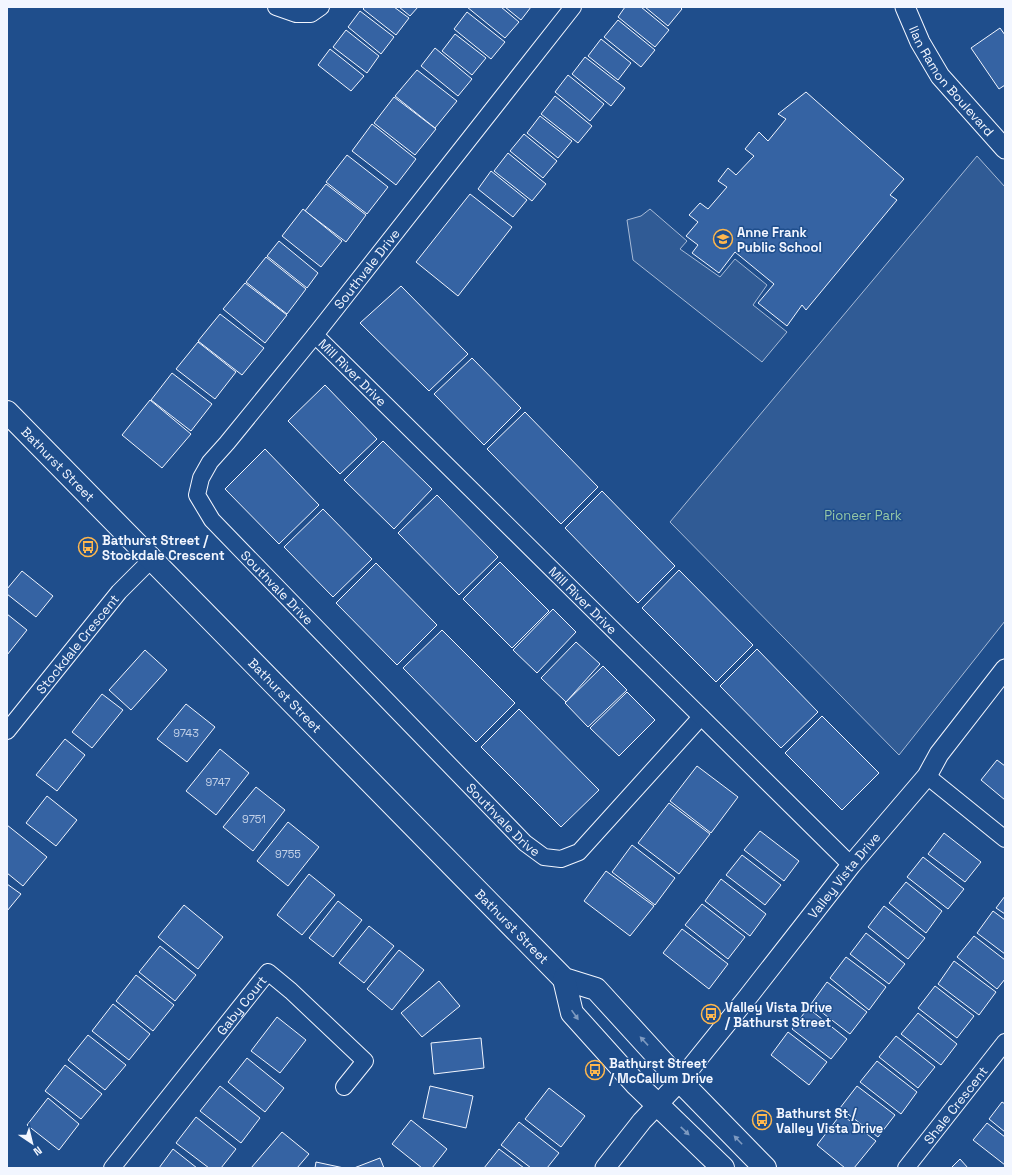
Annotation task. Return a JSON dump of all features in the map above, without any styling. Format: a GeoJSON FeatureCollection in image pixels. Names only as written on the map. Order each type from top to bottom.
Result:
{"type":"FeatureCollection","features":[{"type":"Feature","properties":{"kind":"main road","name":"Bathurst Street"},"geometry":{"type":"LineString","coordinates":[[7,412],[564,978],[596,989],[680,1081],[765,1168]]}},
{"type":"Feature","properties":{"kind":"main road"},"geometry":{"type":"LineString","coordinates":[[564,978],[572,1013],[635,1082],[723,1168]]}},
{"type":"Feature","properties":{"kind":"street"},"geometry":{"type":"LineString","coordinates":[[276,7],[296,14],[311,14],[321,7]]}},
{"type":"Feature","properties":{"kind":"street","name":"Southvale Drive"},"geometry":{"type":"LineString","coordinates":[[573,7],[315,335],[210,462],[201,478],[197,495],[212,520],[525,843],[544,857],[561,858],[579,852],[701,717]]}},
{"type":"Feature","properties":{"kind":"street","name":"Ilan Ramon Boulevard"},"geometry":{"type":"LineString","coordinates":[[905,7],[920,42],[940,76],[1005,150]]}},
{"type":"Feature","properties":{"kind":"street","name":"Mill River Drive"},"geometry":{"type":"LineString","coordinates":[[315,335],[851,865]]}},
{"type":"Feature","properties":{"kind":"street","name":"Stockdale Crescent"},"geometry":{"type":"LineString","coordinates":[[7,731],[119,592],[151,560]]}},
{"type":"Feature","properties":{"kind":"street","name":"Valley Vista Drive"},"geometry":{"type":"LineString","coordinates":[[605,1168],[657,1104],[680,1081],[851,865],[927,776],[939,754],[1005,669]]}},
{"type":"Feature","properties":{"kind":"street"},"geometry":{"type":"LineString","coordinates":[[927,776],[1005,839]]}},
{"type":"Feature","properties":{"kind":"street","name":"Gaby Court"},"geometry":{"type":"LineString","coordinates":[[112,1168],[268,972],[292,991],[365,1061],[344,1087]]}},
{"type":"Feature","properties":{"kind":"street","name":"Shale Crescent"},"geometry":{"type":"LineString","coordinates":[[906,1168],[1005,1042]]}},
{"type":"Feature","properties":{"kind":"green space","name":"Pioneer Park"},"geometry":{"type":"Polygon","coordinates":[[[977,156],[1005,187],[1005,621],[899,755],[670,522],[977,156]]]}},
{"type":"Feature","properties":{"kind":"green space"},"geometry":{"type":"Polygon","coordinates":[[[650,209],[687,241],[680,249],[720,277],[735,259],[767,285],[753,305],[787,332],[762,362],[633,260],[627,220],[641,216],[650,209]]]}},
{"type":"Feature","properties":{"kind":"building"},"geometry":{"type":"Polygon","coordinates":[[[365,7],[394,7],[409,18],[396,35],[363,9],[365,7]]]}},
{"type":"Feature","properties":{"kind":"building"},"geometry":{"type":"Polygon","coordinates":[[[399,7],[418,7],[410,16],[399,7]]]}},
{"type":"Feature","properties":{"kind":"building"},"geometry":{"type":"Polygon","coordinates":[[[467,7],[501,7],[519,22],[505,38],[467,7]]]}},
{"type":"Feature","properties":{"kind":"building"},"geometry":{"type":"Polygon","coordinates":[[[505,7],[531,7],[521,20],[505,7]]]}},
{"type":"Feature","properties":{"kind":"building"},"geometry":{"type":"Polygon","coordinates":[[[625,7],[641,7],[669,30],[655,47],[618,17],[625,7]]]}},
{"type":"Feature","properties":{"kind":"building"},"geometry":{"type":"Polygon","coordinates":[[[645,7],[680,7],[682,9],[668,26],[645,7]]]}},
{"type":"Feature","properties":{"kind":"building"},"geometry":{"type":"Polygon","coordinates":[[[360,11],[394,37],[381,54],[348,27],[360,11]]]}},
{"type":"Feature","properties":{"kind":"building"},"geometry":{"type":"Polygon","coordinates":[[[467,12],[505,42],[491,59],[454,29],[467,12]]]}},
{"type":"Feature","properties":{"kind":"building"},"geometry":{"type":"Polygon","coordinates":[[[618,20],[655,50],[641,67],[604,37],[618,20]]]}},
{"type":"Feature","properties":{"kind":"building"},"geometry":{"type":"Polygon","coordinates":[[[1000,28],[1005,35],[1005,85],[999,89],[971,48],[1000,28]]]}},
{"type":"Feature","properties":{"kind":"building"},"geometry":{"type":"Polygon","coordinates":[[[346,30],[379,56],[367,73],[333,47],[346,30]]]}},
{"type":"Feature","properties":{"kind":"building"},"geometry":{"type":"Polygon","coordinates":[[[455,34],[486,58],[472,75],[442,51],[455,34]]]}},
{"type":"Feature","properties":{"kind":"building"},"geometry":{"type":"Polygon","coordinates":[[[601,39],[631,63],[618,80],[588,56],[601,39]]]}},
{"type":"Feature","properties":{"kind":"building"},"geometry":{"type":"Polygon","coordinates":[[[435,48],[472,79],[458,96],[421,66],[435,48]]]}},
{"type":"Feature","properties":{"kind":"building"},"geometry":{"type":"Polygon","coordinates":[[[330,49],[364,76],[351,91],[318,65],[330,49]]]}},
{"type":"Feature","properties":{"kind":"building"},"geometry":{"type":"Polygon","coordinates":[[[585,57],[625,88],[611,106],[572,74],[585,57]]]}},
{"type":"Feature","properties":{"kind":"building"},"geometry":{"type":"Polygon","coordinates":[[[417,70],[457,101],[435,128],[395,96],[417,70]]]}},
{"type":"Feature","properties":{"kind":"building"},"geometry":{"type":"Polygon","coordinates":[[[568,75],[604,104],[590,121],[555,92],[568,75]]]}},
{"type":"Feature","properties":{"kind":"building"},"geometry":{"type":"Polygon","coordinates":[[[806,92],[904,179],[890,195],[897,200],[806,310],[802,305],[787,326],[758,303],[774,284],[735,252],[719,273],[692,253],[698,245],[686,236],[698,222],[689,215],[700,203],[708,209],[727,187],[718,181],[728,168],[736,175],[754,156],[745,149],[759,132],[768,141],[786,119],[778,114],[806,92]]]}},
{"type":"Feature","properties":{"kind":"building"},"geometry":{"type":"Polygon","coordinates":[[[555,96],[592,126],[578,143],[541,114],[555,96]]]}},
{"type":"Feature","properties":{"kind":"building"},"geometry":{"type":"Polygon","coordinates":[[[394,97],[436,129],[415,155],[374,123],[394,97]]]}},
{"type":"Feature","properties":{"kind":"building"},"geometry":{"type":"Polygon","coordinates":[[[540,116],[572,141],[558,158],[527,133],[540,116]]]}},
{"type":"Feature","properties":{"kind":"building"},"geometry":{"type":"Polygon","coordinates":[[[372,124],[416,159],[396,185],[352,151],[372,124]]]}},
{"type":"Feature","properties":{"kind":"building"},"geometry":{"type":"Polygon","coordinates":[[[524,134],[557,161],[543,178],[510,151],[524,134]]]}},
{"type":"Feature","properties":{"kind":"building"},"geometry":{"type":"Polygon","coordinates":[[[508,153],[546,184],[532,201],[494,171],[508,153]]]}},
{"type":"Feature","properties":{"kind":"building"},"geometry":{"type":"Polygon","coordinates":[[[347,155],[388,187],[367,214],[326,182],[347,155]]]}},
{"type":"Feature","properties":{"kind":"building"},"geometry":{"type":"Polygon","coordinates":[[[491,171],[527,200],[513,217],[478,189],[491,171]]]}},
{"type":"Feature","properties":{"kind":"building"},"geometry":{"type":"Polygon","coordinates":[[[326,184],[366,215],[346,242],[305,211],[326,184]]]}},
{"type":"Feature","properties":{"kind":"building"},"geometry":{"type":"Polygon","coordinates":[[[470,194],[512,227],[458,296],[416,262],[470,194]]]}},
{"type":"Feature","properties":{"kind":"building"},"geometry":{"type":"Polygon","coordinates":[[[303,209],[342,241],[321,267],[282,236],[303,209]]]}},
{"type":"Feature","properties":{"kind":"building"},"geometry":{"type":"Polygon","coordinates":[[[279,241],[318,273],[307,288],[267,256],[279,241]]]}},
{"type":"Feature","properties":{"kind":"building"},"geometry":{"type":"Polygon","coordinates":[[[266,257],[306,289],[287,314],[246,282],[266,257]]]}},
{"type":"Feature","properties":{"kind":"building"},"geometry":{"type":"Polygon","coordinates":[[[245,283],[287,315],[265,343],[223,309],[245,283]]]}},
{"type":"Feature","properties":{"kind":"building"},"geometry":{"type":"Polygon","coordinates":[[[401,286],[468,354],[429,391],[360,323],[401,286]]]}},
{"type":"Feature","properties":{"kind":"building"},"geometry":{"type":"Polygon","coordinates":[[[220,314],[264,348],[242,375],[198,341],[220,314]]]}},
{"type":"Feature","properties":{"kind":"building"},"geometry":{"type":"Polygon","coordinates":[[[198,342],[236,372],[215,399],[176,369],[198,342]]]}},
{"type":"Feature","properties":{"kind":"building"},"geometry":{"type":"Polygon","coordinates":[[[472,358],[521,408],[484,445],[434,394],[472,358]]]}},
{"type":"Feature","properties":{"kind":"building"},"geometry":{"type":"Polygon","coordinates":[[[172,373],[212,404],[191,431],[151,400],[172,373]]]}},
{"type":"Feature","properties":{"kind":"building"},"geometry":{"type":"Polygon","coordinates":[[[325,385],[377,439],[340,474],[288,421],[325,385]]]}},
{"type":"Feature","properties":{"kind":"building"},"geometry":{"type":"Polygon","coordinates":[[[150,400],[191,434],[162,468],[122,435],[150,400]]]}},
{"type":"Feature","properties":{"kind":"building"},"geometry":{"type":"Polygon","coordinates":[[[525,412],[598,487],[561,524],[487,449],[525,412]]]}},
{"type":"Feature","properties":{"kind":"building"},"geometry":{"type":"Polygon","coordinates":[[[383,441],[432,489],[394,529],[344,480],[383,441]]]}},
{"type":"Feature","properties":{"kind":"building"},"geometry":{"type":"Polygon","coordinates":[[[265,449],[319,505],[279,544],[225,489],[265,449]]]}},
{"type":"Feature","properties":{"kind":"building"},"geometry":{"type":"Polygon","coordinates":[[[602,491],[675,566],[638,603],[565,528],[602,491]]]}},
{"type":"Feature","properties":{"kind":"building"},"geometry":{"type":"Polygon","coordinates":[[[437,495],[498,557],[459,595],[398,533],[437,495]]]}},
{"type":"Feature","properties":{"kind":"building"},"geometry":{"type":"Polygon","coordinates":[[[323,509],[372,559],[333,597],[284,547],[323,509]]]}},
{"type":"Feature","properties":{"kind":"building"},"geometry":{"type":"Polygon","coordinates":[[[500,562],[549,611],[512,648],[463,599],[500,562]]]}},
{"type":"Feature","properties":{"kind":"building"},"geometry":{"type":"Polygon","coordinates":[[[376,563],[437,625],[397,665],[336,603],[376,563]]]}},
{"type":"Feature","properties":{"kind":"building"},"geometry":{"type":"Polygon","coordinates":[[[679,570],[753,645],[716,682],[642,608],[679,570]]]}},
{"type":"Feature","properties":{"kind":"building"},"geometry":{"type":"Polygon","coordinates":[[[22,571],[53,596],[36,617],[7,594],[7,589],[22,571]]]}},
{"type":"Feature","properties":{"kind":"building"},"geometry":{"type":"Polygon","coordinates":[[[553,609],[576,632],[537,673],[513,650],[553,609]]]}},
{"type":"Feature","properties":{"kind":"building"},"geometry":{"type":"Polygon","coordinates":[[[7,614],[27,630],[7,655],[7,614]]]}},
{"type":"Feature","properties":{"kind":"building"},"geometry":{"type":"Polygon","coordinates":[[[442,630],[515,703],[476,742],[403,668],[442,630]]]}},
{"type":"Feature","properties":{"kind":"building"},"geometry":{"type":"Polygon","coordinates":[[[576,642],[600,664],[566,702],[541,678],[576,642]]]}},
{"type":"Feature","properties":{"kind":"building"},"geometry":{"type":"Polygon","coordinates":[[[757,649],[818,712],[781,748],[720,686],[757,649]]]}},
{"type":"Feature","properties":{"kind":"building"},"geometry":{"type":"Polygon","coordinates":[[[145,650],[167,670],[131,710],[109,690],[145,650]]]}},
{"type":"Feature","properties":{"kind":"building"},"geometry":{"type":"Polygon","coordinates":[[[603,666],[627,690],[588,727],[565,703],[603,666]]]}},
{"type":"Feature","properties":{"kind":"building"},"geometry":{"type":"Polygon","coordinates":[[[627,692],[655,720],[619,756],[590,728],[627,692]]]}},
{"type":"Feature","properties":{"kind":"building"},"geometry":{"type":"Polygon","coordinates":[[[102,694],[123,710],[92,748],[72,732],[102,694]]]}},
{"type":"Feature","properties":{"kind":"building"},"geometry":{"type":"Polygon","coordinates":[[[186,704],[215,727],[187,762],[157,739],[186,704]]]}},
{"type":"Feature","properties":{"kind":"building"},"geometry":{"type":"Polygon","coordinates":[[[519,709],[599,790],[561,827],[481,747],[519,709]]]}},
{"type":"Feature","properties":{"kind":"building"},"geometry":{"type":"Polygon","coordinates":[[[822,716],[879,773],[842,810],[785,753],[822,716]]]}},
{"type":"Feature","properties":{"kind":"building"},"geometry":{"type":"Polygon","coordinates":[[[65,739],[85,755],[57,791],[36,775],[65,739]]]}},
{"type":"Feature","properties":{"kind":"building"},"geometry":{"type":"Polygon","coordinates":[[[220,749],[249,773],[216,815],[186,791],[220,749]]]}},
{"type":"Feature","properties":{"kind":"building"},"geometry":{"type":"Polygon","coordinates":[[[997,760],[1005,766],[1005,800],[981,780],[997,760]]]}},
{"type":"Feature","properties":{"kind":"building"},"geometry":{"type":"Polygon","coordinates":[[[697,766],[738,797],[711,833],[670,801],[697,766]]]}},
{"type":"Feature","properties":{"kind":"building"},"geometry":{"type":"Polygon","coordinates":[[[256,787],[285,810],[253,851],[223,827],[256,787]]]}},
{"type":"Feature","properties":{"kind":"building"},"geometry":{"type":"Polygon","coordinates":[[[47,796],[77,820],[56,846],[26,823],[47,796]]]}},
{"type":"Feature","properties":{"kind":"building"},"geometry":{"type":"Polygon","coordinates":[[[669,803],[710,834],[679,874],[638,843],[669,803]]]}},
{"type":"Feature","properties":{"kind":"building"},"geometry":{"type":"Polygon","coordinates":[[[288,822],[319,847],[288,886],[257,861],[288,822]]]}},
{"type":"Feature","properties":{"kind":"building"},"geometry":{"type":"Polygon","coordinates":[[[7,825],[47,857],[23,886],[7,873],[7,825]]]}},
{"type":"Feature","properties":{"kind":"building"},"geometry":{"type":"Polygon","coordinates":[[[760,831],[799,861],[784,881],[744,850],[760,831]]]}},
{"type":"Feature","properties":{"kind":"building"},"geometry":{"type":"Polygon","coordinates":[[[944,833],[981,862],[965,882],[928,854],[944,833]]]}},
{"type":"Feature","properties":{"kind":"building"},"geometry":{"type":"Polygon","coordinates":[[[632,845],[675,878],[655,905],[612,872],[632,845]]]}},
{"type":"Feature","properties":{"kind":"building"},"geometry":{"type":"Polygon","coordinates":[[[742,855],[781,885],[765,905],[726,875],[742,855]]]}},
{"type":"Feature","properties":{"kind":"building"},"geometry":{"type":"Polygon","coordinates":[[[923,857],[964,889],[948,909],[907,877],[923,857]]]}},
{"type":"Feature","properties":{"kind":"building"},"geometry":{"type":"Polygon","coordinates":[[[606,871],[654,906],[630,936],[584,901],[606,871]]]}},
{"type":"Feature","properties":{"kind":"building"},"geometry":{"type":"Polygon","coordinates":[[[309,874],[335,895],[302,935],[277,915],[309,874]]]}},
{"type":"Feature","properties":{"kind":"building"},"geometry":{"type":"Polygon","coordinates":[[[721,879],[766,914],[750,936],[705,901],[721,879]]]}},
{"type":"Feature","properties":{"kind":"building"},"geometry":{"type":"Polygon","coordinates":[[[906,882],[942,911],[926,933],[889,903],[906,882]]]}},
{"type":"Feature","properties":{"kind":"building"},"geometry":{"type":"Polygon","coordinates":[[[7,884],[21,894],[7,911],[7,884]]]}},
{"type":"Feature","properties":{"kind":"building"},"geometry":{"type":"Polygon","coordinates":[[[1005,896],[1005,914],[996,908],[1005,896]]]}},
{"type":"Feature","properties":{"kind":"building"},"geometry":{"type":"Polygon","coordinates":[[[338,901],[362,920],[333,957],[309,938],[338,901]]]}},
{"type":"Feature","properties":{"kind":"building"},"geometry":{"type":"Polygon","coordinates":[[[702,904],[745,937],[728,959],[685,925],[702,904]]]}},
{"type":"Feature","properties":{"kind":"building"},"geometry":{"type":"Polygon","coordinates":[[[184,905],[223,937],[198,969],[158,937],[184,905]]]}},
{"type":"Feature","properties":{"kind":"building"},"geometry":{"type":"Polygon","coordinates":[[[884,906],[925,938],[908,959],[868,927],[884,906]]]}},
{"type":"Feature","properties":{"kind":"building"},"geometry":{"type":"Polygon","coordinates":[[[993,911],[1005,920],[1005,954],[977,933],[993,911]]]}},
{"type":"Feature","properties":{"kind":"building"},"geometry":{"type":"Polygon","coordinates":[[[369,926],[394,946],[364,983],[339,963],[369,926]]]}},
{"type":"Feature","properties":{"kind":"building"},"geometry":{"type":"Polygon","coordinates":[[[682,929],[728,964],[709,989],[663,953],[682,929]]]}},
{"type":"Feature","properties":{"kind":"building"},"geometry":{"type":"Polygon","coordinates":[[[866,933],[905,964],[889,984],[850,954],[866,933]]]}},
{"type":"Feature","properties":{"kind":"building"},"geometry":{"type":"Polygon","coordinates":[[[974,936],[1005,960],[1005,979],[997,989],[957,957],[974,936]]]}},
{"type":"Feature","properties":{"kind":"building"},"geometry":{"type":"Polygon","coordinates":[[[160,946],[196,975],[175,1001],[139,972],[160,946]]]}},
{"type":"Feature","properties":{"kind":"building"},"geometry":{"type":"Polygon","coordinates":[[[399,950],[424,970],[392,1010],[367,989],[399,950]]]}},
{"type":"Feature","properties":{"kind":"building"},"geometry":{"type":"Polygon","coordinates":[[[846,957],[886,987],[869,1010],[830,978],[846,957]]]}},
{"type":"Feature","properties":{"kind":"building"},"geometry":{"type":"Polygon","coordinates":[[[954,961],[996,992],[979,1015],[938,984],[954,961]]]}},
{"type":"Feature","properties":{"kind":"building"},"geometry":{"type":"Polygon","coordinates":[[[136,975],[174,1005],[153,1031],[116,1001],[136,975]]]}},
{"type":"Feature","properties":{"kind":"building"},"geometry":{"type":"Polygon","coordinates":[[[439,981],[460,1006],[422,1037],[401,1013],[439,981]]]}},
{"type":"Feature","properties":{"kind":"building"},"geometry":{"type":"Polygon","coordinates":[[[827,982],[867,1012],[850,1034],[811,1004],[827,982]]]}},
{"type":"Feature","properties":{"kind":"building"},"geometry":{"type":"Polygon","coordinates":[[[935,986],[974,1016],[957,1038],[918,1008],[935,986]]]}},
{"type":"Feature","properties":{"kind":"building"},"geometry":{"type":"Polygon","coordinates":[[[113,1004],[150,1034],[129,1060],[92,1031],[113,1004]]]}},
{"type":"Feature","properties":{"kind":"building"},"geometry":{"type":"Polygon","coordinates":[[[808,1008],[847,1039],[831,1059],[792,1029],[808,1008]]]}},
{"type":"Feature","properties":{"kind":"building"},"geometry":{"type":"Polygon","coordinates":[[[918,1013],[957,1044],[941,1065],[901,1034],[918,1013]]]}},
{"type":"Feature","properties":{"kind":"building"},"geometry":{"type":"Polygon","coordinates":[[[277,1017],[306,1040],[280,1073],[251,1051],[277,1017]]]}},
{"type":"Feature","properties":{"kind":"building"},"geometry":{"type":"Polygon","coordinates":[[[788,1032],[827,1062],[809,1085],[771,1055],[788,1032]]]}},
{"type":"Feature","properties":{"kind":"building"},"geometry":{"type":"Polygon","coordinates":[[[88,1035],[126,1065],[105,1090],[68,1060],[88,1035]]]}},
{"type":"Feature","properties":{"kind":"building"},"geometry":{"type":"Polygon","coordinates":[[[896,1036],[935,1067],[918,1088],[879,1057],[896,1036]]]}},
{"type":"Feature","properties":{"kind":"building"},"geometry":{"type":"Polygon","coordinates":[[[481,1038],[484,1068],[434,1074],[431,1043],[481,1038]]]}},
{"type":"Feature","properties":{"kind":"building"},"geometry":{"type":"Polygon","coordinates":[[[247,1058],[284,1088],[265,1112],[228,1082],[247,1058]]]}},
{"type":"Feature","properties":{"kind":"building"},"geometry":{"type":"Polygon","coordinates":[[[877,1061],[917,1092],[901,1114],[860,1082],[877,1061]]]}},
{"type":"Feature","properties":{"kind":"building"},"geometry":{"type":"Polygon","coordinates":[[[65,1065],[102,1094],[81,1119],[45,1091],[65,1065]]]}},
{"type":"Feature","properties":{"kind":"building"},"geometry":{"type":"Polygon","coordinates":[[[220,1086],[260,1118],[241,1143],[200,1111],[220,1086]]]}},
{"type":"Feature","properties":{"kind":"building"},"geometry":{"type":"Polygon","coordinates":[[[430,1086],[473,1096],[466,1128],[423,1118],[430,1086]]]}},
{"type":"Feature","properties":{"kind":"building"},"geometry":{"type":"Polygon","coordinates":[[[857,1086],[895,1115],[878,1137],[840,1108],[857,1086]]]}},
{"type":"Feature","properties":{"kind":"building"},"geometry":{"type":"Polygon","coordinates":[[[549,1088],[585,1116],[561,1147],[525,1119],[549,1088]]]}},
{"type":"Feature","properties":{"kind":"building"},"geometry":{"type":"Polygon","coordinates":[[[48,1098],[79,1124],[59,1150],[27,1125],[48,1098]]]}},
{"type":"Feature","properties":{"kind":"building"},"geometry":{"type":"Polygon","coordinates":[[[1002,1102],[1005,1104],[1005,1132],[989,1119],[1002,1102]]]}},
{"type":"Feature","properties":{"kind":"building"},"geometry":{"type":"Polygon","coordinates":[[[841,1114],[876,1141],[854,1168],[845,1168],[817,1145],[841,1114]]]}},
{"type":"Feature","properties":{"kind":"building"},"geometry":{"type":"Polygon","coordinates":[[[196,1117],[236,1149],[221,1168],[209,1168],[176,1143],[196,1117]]]}},
{"type":"Feature","properties":{"kind":"building"},"geometry":{"type":"Polygon","coordinates":[[[411,1120],[447,1149],[432,1168],[422,1168],[392,1144],[411,1120]]]}},
{"type":"Feature","properties":{"kind":"building"},"geometry":{"type":"Polygon","coordinates":[[[519,1122],[559,1153],[547,1168],[531,1168],[501,1145],[519,1122]]]}},
{"type":"Feature","properties":{"kind":"building"},"geometry":{"type":"Polygon","coordinates":[[[987,1123],[1005,1137],[1005,1165],[973,1140],[987,1123]]]}},
{"type":"Feature","properties":{"kind":"building"},"geometry":{"type":"Polygon","coordinates":[[[282,1132],[309,1154],[297,1168],[251,1168],[282,1132]]]}},
{"type":"Feature","properties":{"kind":"building"},"geometry":{"type":"Polygon","coordinates":[[[173,1149],[197,1168],[159,1168],[173,1149]]]}},
{"type":"Feature","properties":{"kind":"building"},"geometry":{"type":"Polygon","coordinates":[[[499,1149],[524,1168],[484,1168],[499,1149]]]}},
{"type":"Feature","properties":{"kind":"building"},"geometry":{"type":"Polygon","coordinates":[[[380,1158],[384,1168],[354,1168],[380,1158]]]}},
{"type":"Feature","properties":{"kind":"building"},"geometry":{"type":"Polygon","coordinates":[[[960,1159],[968,1168],[951,1168],[960,1159]]]}},
{"type":"Feature","properties":{"kind":"building"},"geometry":{"type":"Polygon","coordinates":[[[316,1162],[344,1168],[315,1168],[316,1162]]]}},
{"type":"Feature","properties":{"kind":"place","name":"Anne Frank Public School"},"geometry":{"type":"Point","coordinates":[723,239]}},
{"type":"Feature","properties":{"kind":"place","name":"Bathurst Street / Stockdale Crescent"},"geometry":{"type":"Point","coordinates":[88,547]}},
{"type":"Feature","properties":{"kind":"place","name":"Valley Vista Drive / Bathurst Street"},"geometry":{"type":"Point","coordinates":[711,1014]}},
{"type":"Feature","properties":{"kind":"place","name":"Bathurst Street / McCallum Drive"},"geometry":{"type":"Point","coordinates":[595,1070]}},
{"type":"Feature","properties":{"kind":"place","name":"Bathurst St / Valley Vista Drive"},"geometry":{"type":"Point","coordinates":[762,1120]}}]}
